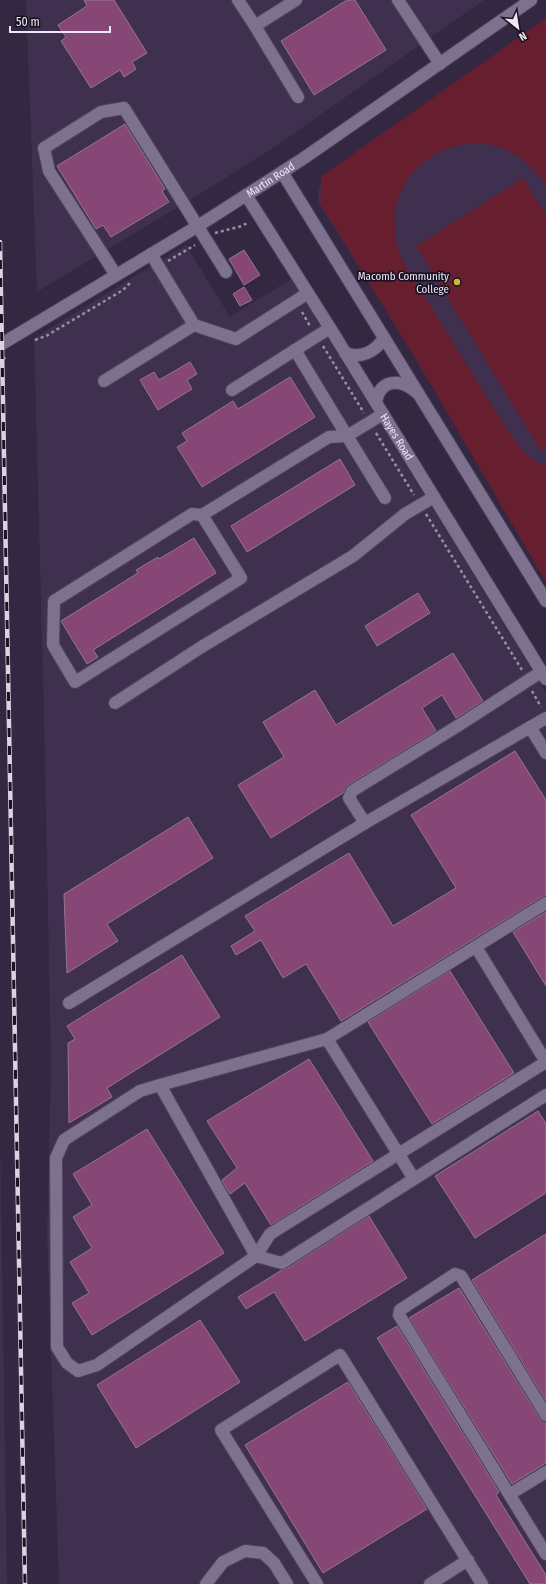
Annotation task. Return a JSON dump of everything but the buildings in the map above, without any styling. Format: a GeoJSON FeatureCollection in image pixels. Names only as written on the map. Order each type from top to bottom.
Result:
{"type":"FeatureCollection","features":[{"type":"Feature","properties":{"kind":"street"},"geometry":{"type":"LineString","coordinates":[[238,0],[298,97]]}},
{"type":"Feature","properties":{"kind":"street"},"geometry":{"type":"LineString","coordinates":[[255,26],[296,0]]}},
{"type":"Feature","properties":{"kind":"street","name":"Martin Road"},"geometry":{"type":"LineString","coordinates":[[0,345],[198,226],[282,172],[531,0]]}},
{"type":"Feature","properties":{"kind":"street"},"geometry":{"type":"LineString","coordinates":[[402,1],[440,64]]}},
{"type":"Feature","properties":{"kind":"street"},"geometry":{"type":"LineString","coordinates":[[116,275],[49,171],[44,148],[100,112],[124,108],[226,272]]}},
{"type":"Feature","properties":{"kind":"street"},"geometry":{"type":"LineString","coordinates":[[282,172],[546,601]]}},
{"type":"Feature","properties":{"kind":"street","name":"Hayes Road"},"geometry":{"type":"LineString","coordinates":[[246,195],[254,219],[308,293],[544,676]]}},
{"type":"Feature","properties":{"kind":"street"},"geometry":{"type":"LineString","coordinates":[[151,254],[194,326],[236,339],[308,293]]}},
{"type":"Feature","properties":{"kind":"street"},"geometry":{"type":"LineString","coordinates":[[104,381],[194,326]]}},
{"type":"Feature","properties":{"kind":"street"},"geometry":{"type":"LineString","coordinates":[[232,390],[330,328]]}},
{"type":"Feature","properties":{"kind":"street"},"geometry":{"type":"LineString","coordinates":[[345,353],[355,356],[368,353],[380,344],[384,338]]}},
{"type":"Feature","properties":{"kind":"street"},"geometry":{"type":"LineString","coordinates":[[295,350],[385,498]]}},
{"type":"Feature","properties":{"kind":"street"},"geometry":{"type":"LineString","coordinates":[[376,402],[380,391],[385,386],[392,383],[400,383],[409,386],[422,399]]}},
{"type":"Feature","properties":{"kind":"street"},"geometry":{"type":"LineString","coordinates":[[202,515],[241,578],[75,682],[53,645],[54,601],[192,514],[202,515],[329,437],[347,436],[383,414]]}},
{"type":"Feature","properties":{"kind":"street"},"geometry":{"type":"LineString","coordinates":[[115,703],[202,646],[353,556],[406,514],[434,497]]}},
{"type":"Feature","properties":{"kind":"street"},"geometry":{"type":"LineString","coordinates":[[365,823],[349,798],[352,791],[526,682],[544,676]]}},
{"type":"Feature","properties":{"kind":"street"},"geometry":{"type":"LineString","coordinates":[[69,1003],[365,823],[530,727],[544,713]]}},
{"type":"Feature","properties":{"kind":"street"},"geometry":{"type":"LineString","coordinates":[[530,727],[546,753]]}},
{"type":"Feature","properties":{"kind":"street"},"geometry":{"type":"LineString","coordinates":[[476,947],[546,1062],[270,1234],[256,1256],[97,1365],[78,1371],[67,1363],[57,1347],[56,1158],[64,1140],[140,1091],[327,1039],[546,903]]}},
{"type":"Feature","properties":{"kind":"street"},"geometry":{"type":"LineString","coordinates":[[327,1039],[414,1179]]}},
{"type":"Feature","properties":{"kind":"street"},"geometry":{"type":"LineString","coordinates":[[160,1085],[256,1256],[282,1263],[546,1095]]}},
{"type":"Feature","properties":{"kind":"street"},"geometry":{"type":"LineString","coordinates":[[546,1415],[461,1276],[455,1274],[400,1310],[399,1315],[546,1554]]}},
{"type":"Feature","properties":{"kind":"street"},"geometry":{"type":"LineString","coordinates":[[317,1584],[221,1430],[340,1355],[482,1584]]}},
{"type":"Feature","properties":{"kind":"street"},"geometry":{"type":"LineString","coordinates":[[510,1494],[546,1472]]}},
{"type":"Feature","properties":{"kind":"street"},"geometry":{"type":"LineString","coordinates":[[206,1584],[223,1562],[245,1551],[263,1553],[274,1563],[287,1584]]}},
{"type":"Feature","properties":{"kind":"street"},"geometry":{"type":"LineString","coordinates":[[430,1584],[468,1560]]}},
{"type":"Feature","properties":{"kind":"path"},"geometry":{"type":"LineString","coordinates":[[252,228],[254,219]]}},
{"type":"Feature","properties":{"kind":"path"},"geometry":{"type":"LineString","coordinates":[[159,267],[205,238],[213,234],[242,226],[254,219]]}},
{"type":"Feature","properties":{"kind":"path"},"geometry":{"type":"LineString","coordinates":[[33,341],[46,336],[123,290],[132,281]]}},
{"type":"Feature","properties":{"kind":"path"},"geometry":{"type":"LineString","coordinates":[[295,301],[522,670],[526,682],[544,713]]}},
{"type":"Feature","properties":{"kind":"path"},"geometry":{"type":"LineString","coordinates":[[3,359],[9,355]]}},
{"type":"Feature","properties":{"kind":"shaded area"},"geometry":{"type":"Polygon","coordinates":[[[26,0],[484,0],[273,148],[205,191],[37,292],[26,0]]]}},
{"type":"Feature","properties":{"kind":"shaded area"},"geometry":{"type":"Polygon","coordinates":[[[546,18],[546,186],[521,159],[492,146],[463,145],[435,154],[413,173],[398,200],[395,231],[406,267],[512,437],[528,456],[546,467],[546,582],[417,361],[320,203],[322,176],[546,18]]]}},
{"type":"Feature","properties":{"kind":"shaded area","name":"Macomb Community College"},"geometry":{"type":"Polygon","coordinates":[[[546,21],[546,569],[319,203],[318,194],[322,179],[546,21]]]}},
{"type":"Feature","properties":{"kind":"shaded area"},"geometry":{"type":"Polygon","coordinates":[[[523,178],[546,215],[546,448],[541,451],[416,246],[523,178]]]}},
{"type":"Feature","properties":{"kind":"shaded area"},"geometry":{"type":"Polygon","coordinates":[[[186,245],[230,317],[291,279],[546,693],[546,1584],[59,1584],[47,1234],[51,1065],[34,338],[186,245]]]}},
{"type":"Feature","properties":{"kind":"shaded area"},"geometry":{"type":"Polygon","coordinates":[[[0,1131],[7,1584],[0,1584],[0,1131]]]}},
{"type":"Feature","properties":{"kind":"railway"},"geometry":{"type":"LineString","coordinates":[[0,242],[25,1584]]}},
{"type":"Feature","properties":{"kind":"place","name":"Macomb Community College"},"geometry":{"type":"Point","coordinates":[457,282]}}]}
